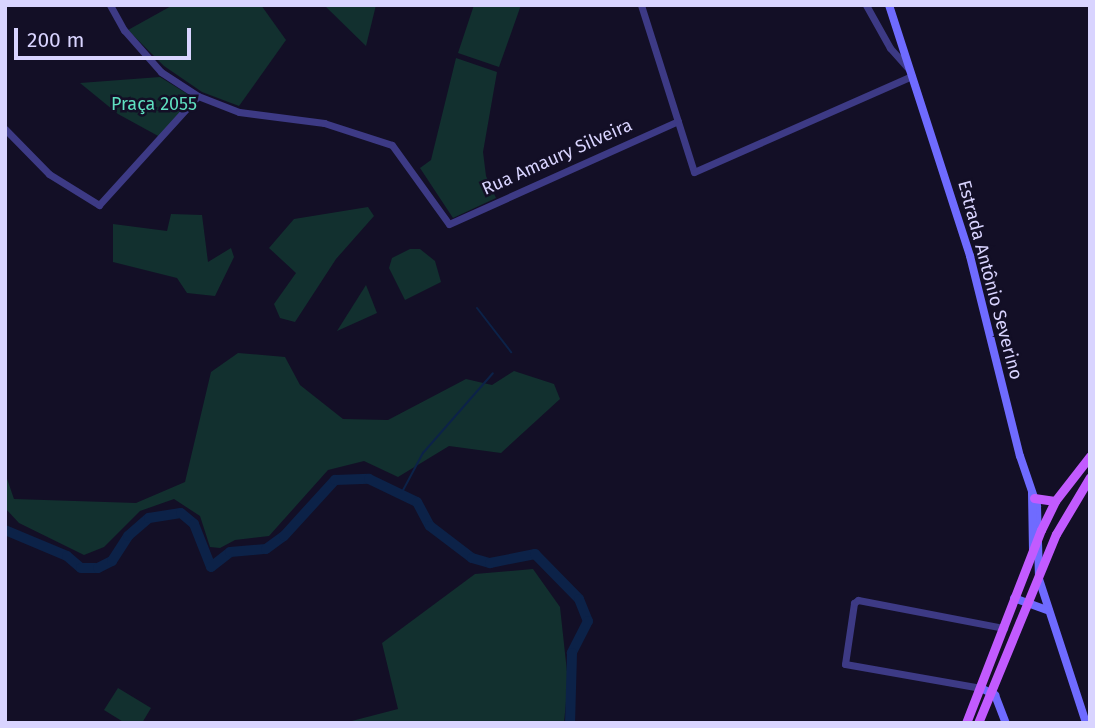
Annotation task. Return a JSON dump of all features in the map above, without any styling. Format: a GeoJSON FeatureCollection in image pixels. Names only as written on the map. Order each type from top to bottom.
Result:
{"type":"FeatureCollection","features":[{"type":"Feature","properties":{"kind":"main road","name":"Estrada Antônio Severino"},"geometry":{"type":"LineString","coordinates":[[889,5],[970,256],[1041,530],[1038,579],[1086,723]]}},
{"type":"Feature","properties":{"kind":"main road"},"geometry":{"type":"LineString","coordinates":[[978,723],[1004,628],[1041,530],[1055,501],[1090,456]]}},
{"type":"Feature","properties":{"kind":"main road"},"geometry":{"type":"LineString","coordinates":[[966,723],[986,690],[1029,603],[1065,515],[1090,477]]}},
{"type":"Feature","properties":{"kind":"main road","name":"Estrada Antônio Severino"},"geometry":{"type":"LineString","coordinates":[[1033,495],[1033,552]]}},
{"type":"Feature","properties":{"kind":"main road"},"geometry":{"type":"LineString","coordinates":[[1033,495],[1055,501]]}},
{"type":"Feature","properties":{"kind":"main road"},"geometry":{"type":"LineString","coordinates":[[1014,598],[1047,610]]}},
{"type":"Feature","properties":{"kind":"main road"},"geometry":{"type":"LineString","coordinates":[[986,690],[1006,723]]}},
{"type":"Feature","properties":{"kind":"street"},"geometry":{"type":"LineString","coordinates":[[5,129],[49,174],[99,205],[198,96],[161,72],[124,30],[110,5]]}},
{"type":"Feature","properties":{"kind":"street"},"geometry":{"type":"LineString","coordinates":[[641,5],[694,172],[910,72],[890,48],[866,5]]}},
{"type":"Feature","properties":{"kind":"street","name":"Rua Amaury Silveira"},"geometry":{"type":"LineString","coordinates":[[198,96],[239,112],[324,123],[392,145],[449,224],[678,121]]}},
{"type":"Feature","properties":{"kind":"street"},"geometry":{"type":"LineString","coordinates":[[986,690],[845,664],[856,600],[1004,628]]}},
{"type":"Feature","properties":{"kind":"green space"},"geometry":{"type":"Polygon","coordinates":[[[173,5],[261,5],[286,40],[239,106],[202,92],[164,66],[128,30],[173,5]]]}},
{"type":"Feature","properties":{"kind":"green space"},"geometry":{"type":"Polygon","coordinates":[[[324,5],[376,5],[366,46],[324,5]]]}},
{"type":"Feature","properties":{"kind":"green space"},"geometry":{"type":"Polygon","coordinates":[[[474,5],[521,5],[499,67],[458,53],[474,5]]]}},
{"type":"Feature","properties":{"kind":"green space"},"geometry":{"type":"Polygon","coordinates":[[[456,58],[497,72],[483,152],[486,176],[496,198],[453,218],[420,168],[431,160],[456,58]]]}},
{"type":"Feature","properties":{"kind":"green space","name":"Praça 2055"},"geometry":{"type":"Polygon","coordinates":[[[160,77],[194,98],[160,137],[118,114],[80,83],[160,77]]]}},
{"type":"Feature","properties":{"kind":"green space"},"geometry":{"type":"Polygon","coordinates":[[[368,207],[374,216],[336,259],[295,322],[280,318],[274,304],[296,273],[269,248],[294,219],[368,207]]]}},
{"type":"Feature","properties":{"kind":"green space"},"geometry":{"type":"Polygon","coordinates":[[[171,214],[202,215],[208,262],[231,248],[234,257],[215,296],[187,293],[177,278],[113,262],[113,224],[167,231],[171,214]]]}},
{"type":"Feature","properties":{"kind":"green space"},"geometry":{"type":"Polygon","coordinates":[[[410,249],[420,249],[435,261],[441,282],[405,300],[389,268],[392,258],[410,249]]]}},
{"type":"Feature","properties":{"kind":"green space"},"geometry":{"type":"Polygon","coordinates":[[[366,285],[377,313],[337,331],[366,285]]]}},
{"type":"Feature","properties":{"kind":"green space"},"geometry":{"type":"Polygon","coordinates":[[[238,353],[285,357],[300,385],[343,419],[388,420],[466,379],[492,385],[514,371],[554,384],[560,399],[501,453],[449,446],[398,477],[364,461],[328,470],[269,536],[235,540],[220,548],[210,547],[200,516],[174,499],[140,511],[104,547],[84,555],[19,523],[5,508],[5,473],[14,499],[136,503],[185,482],[211,372],[238,353]]]}},
{"type":"Feature","properties":{"kind":"green space"},"geometry":{"type":"Polygon","coordinates":[[[533,569],[560,607],[568,681],[564,723],[344,723],[398,709],[382,643],[475,574],[533,569]]]}},
{"type":"Feature","properties":{"kind":"green space"},"geometry":{"type":"Polygon","coordinates":[[[118,688],[151,708],[142,723],[125,723],[104,710],[118,688]]]}},
{"type":"Feature","properties":{"kind":"waterway"},"geometry":{"type":"LineString","coordinates":[[477,308],[511,352]]}},
{"type":"Feature","properties":{"kind":"waterway"},"geometry":{"type":"LineString","coordinates":[[401,494],[423,453],[493,373]]}},
{"type":"Feature","properties":{"kind":"waterway"},"geometry":{"type":"LineString","coordinates":[[5,530],[67,556],[81,568],[98,568],[112,561],[128,536],[149,518],[181,513],[194,524],[211,567],[230,552],[266,549],[284,536],[335,480],[369,479],[417,502],[430,526],[472,558],[490,563],[535,554],[579,599],[588,621],[572,653],[570,723]]}}]}
